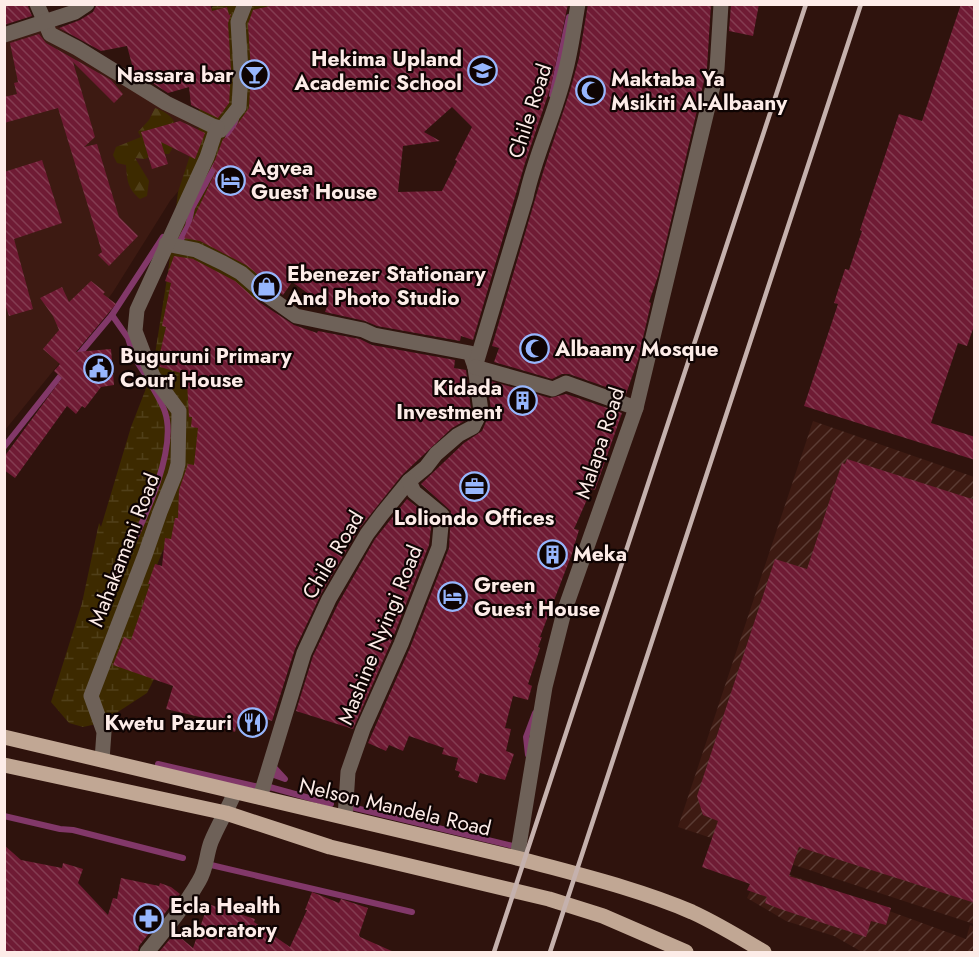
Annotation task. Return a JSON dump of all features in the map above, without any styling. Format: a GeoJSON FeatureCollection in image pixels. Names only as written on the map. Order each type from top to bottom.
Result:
{"type":"FeatureCollection","features":[{"type":"Feature","properties":{"kind":"main road","name":"Nelson Mandela Road"},"geometry":{"type":"LineString","coordinates":[[4,737],[517,858],[645,894],[693,912],[764,952]]}},
{"type":"Feature","properties":{"kind":"main road"},"geometry":{"type":"LineString","coordinates":[[4,765],[226,813],[330,847],[549,899],[603,916],[686,952]]}},
{"type":"Feature","properties":{"kind":"street"},"geometry":{"type":"LineString","coordinates":[[37,4],[50,34],[78,48],[166,103],[221,130],[239,107],[241,71],[238,22],[245,4]]}},
{"type":"Feature","properties":{"kind":"street"},"geometry":{"type":"LineString","coordinates":[[4,35],[75,12],[87,4]]}},
{"type":"Feature","properties":{"kind":"street","name":"Chile Road"},"geometry":{"type":"LineString","coordinates":[[260,797],[304,653],[328,602],[367,534],[409,481],[449,442],[473,427],[481,411],[475,367],[531,175],[566,72],[578,4]]}},
{"type":"Feature","properties":{"kind":"street","name":"Malapa Road"},"geometry":{"type":"LineString","coordinates":[[517,858],[545,687],[564,612],[636,408],[717,69],[721,4]]}},
{"type":"Feature","properties":{"kind":"street","name":"Mahakamani Road"},"geometry":{"type":"LineString","coordinates":[[102,760],[104,732],[92,696],[160,512],[176,476],[178,465],[179,411],[153,376],[135,331],[137,310],[207,157],[217,127]]}},
{"type":"Feature","properties":{"kind":"street"},"geometry":{"type":"LineString","coordinates":[[166,244],[196,250],[223,263],[241,273],[296,316],[363,330],[375,335],[470,353],[475,367],[553,389],[566,383],[636,408]]}},
{"type":"Feature","properties":{"kind":"street","name":"Mashine Nyingi Road"},"geometry":{"type":"LineString","coordinates":[[345,817],[348,772],[363,729],[401,644],[439,547],[442,515],[414,492],[409,481]]}},
{"type":"Feature","properties":{"kind":"street"},"geometry":{"type":"LineString","coordinates":[[147,952],[171,923],[200,880],[208,862],[210,843],[235,792]]}},
{"type":"Feature","properties":{"kind":"shaded area"},"geometry":{"type":"Polygon","coordinates":[[[57,26],[118,73],[198,121],[218,144],[170,201],[113,292],[71,349],[5,430],[5,34],[57,26]]]}},
{"type":"Feature","properties":{"kind":"shaded area"},"geometry":{"type":"Polygon","coordinates":[[[813,421],[974,477],[974,924],[678,827],[813,421]]]}},
{"type":"Feature","properties":{"kind":"shaded area"},"geometry":{"type":"Polygon","coordinates":[[[763,865],[966,939],[970,925],[974,927],[974,952],[862,952],[834,936],[786,921],[747,898],[763,865]]]}},
{"type":"Feature","properties":{"kind":"green space"},"geometry":{"type":"Polygon","coordinates":[[[216,4],[368,5],[277,222],[259,284],[252,333],[194,507],[163,550],[149,585],[158,671],[147,693],[101,723],[83,727],[69,723],[51,702],[82,603],[99,523],[101,527],[131,427],[152,373],[178,192],[199,128],[199,102],[210,9],[216,4]]]}},
{"type":"Feature","properties":{"kind":"green space"},"geometry":{"type":"Polygon","coordinates":[[[155,108],[169,115],[173,121],[176,126],[176,140],[169,154],[155,154],[145,159],[135,158],[149,181],[147,196],[140,199],[129,184],[126,165],[117,163],[113,155],[116,147],[141,137],[138,132],[149,120],[155,108]]]}},
{"type":"Feature","properties":{"kind":"building"},"geometry":{"type":"Polygon","coordinates":[[[4,4],[27,4],[32,16],[4,25],[4,4]]]}},
{"type":"Feature","properties":{"kind":"building"},"geometry":{"type":"Polygon","coordinates":[[[97,4],[210,4],[212,11],[227,7],[229,15],[231,14],[228,23],[231,71],[229,103],[218,118],[191,105],[189,87],[168,93],[154,84],[153,79],[150,82],[134,72],[127,46],[101,51],[59,28],[93,12],[97,4]]]}},
{"type":"Feature","properties":{"kind":"building"},"geometry":{"type":"Polygon","coordinates":[[[278,4],[568,4],[551,86],[525,163],[473,340],[461,336],[460,341],[377,326],[325,312],[327,307],[292,282],[283,295],[246,265],[200,241],[184,238],[216,171],[212,168],[223,139],[229,136],[249,108],[251,71],[248,24],[253,10],[278,4]],[[452,107],[424,132],[440,141],[403,146],[398,192],[442,191],[472,127],[452,107]]]}},
{"type":"Feature","properties":{"kind":"building"},"geometry":{"type":"Polygon","coordinates":[[[588,4],[711,4],[707,68],[658,276],[649,302],[651,303],[638,360],[626,394],[569,374],[562,374],[552,379],[494,362],[499,348],[492,346],[544,169],[570,91],[579,58],[588,4]]]}},
{"type":"Feature","properties":{"kind":"building"},"geometry":{"type":"Polygon","coordinates":[[[731,4],[759,4],[753,36],[729,31],[731,4]]]}},
{"type":"Feature","properties":{"kind":"building"},"geometry":{"type":"Polygon","coordinates":[[[961,4],[975,4],[975,323],[967,346],[958,343],[931,423],[975,437],[975,460],[804,406],[838,304],[834,303],[845,269],[849,270],[899,114],[922,121],[961,4]]]}},
{"type":"Feature","properties":{"kind":"building"},"geometry":{"type":"Polygon","coordinates":[[[39,34],[46,43],[111,80],[123,94],[114,103],[73,62],[95,137],[84,147],[97,144],[119,217],[138,236],[109,266],[98,255],[102,252],[58,108],[4,123],[4,97],[17,94],[14,83],[18,82],[10,43],[39,34]]]}},
{"type":"Feature","properties":{"kind":"building"},"geometry":{"type":"Polygon","coordinates":[[[180,121],[205,133],[195,159],[161,142],[168,164],[152,169],[141,132],[180,121]]]}},
{"type":"Feature","properties":{"kind":"building"},"geometry":{"type":"Polygon","coordinates":[[[42,160],[62,223],[14,239],[33,309],[9,316],[4,301],[4,172],[42,160]]]}},
{"type":"Feature","properties":{"kind":"building"},"geometry":{"type":"Polygon","coordinates":[[[174,256],[193,259],[235,281],[259,302],[294,325],[317,333],[318,331],[360,339],[372,345],[455,360],[454,368],[466,370],[471,409],[466,420],[452,428],[402,475],[359,529],[321,594],[295,649],[272,721],[261,717],[258,726],[238,719],[235,732],[203,721],[204,718],[166,709],[173,686],[113,665],[124,637],[131,640],[155,564],[162,566],[165,538],[171,539],[175,518],[178,518],[179,490],[188,464],[194,465],[198,428],[191,427],[192,417],[189,417],[187,382],[181,381],[181,373],[160,367],[158,362],[166,327],[162,326],[171,283],[165,281],[174,256]]]}},
{"type":"Feature","properties":{"kind":"building"},"geometry":{"type":"Polygon","coordinates":[[[91,281],[116,304],[76,352],[111,349],[114,385],[101,387],[85,408],[82,406],[76,414],[67,406],[15,478],[4,470],[4,457],[62,378],[54,371],[60,364],[43,349],[59,330],[53,316],[40,298],[62,287],[69,302],[91,281]]]}},
{"type":"Feature","properties":{"kind":"building"},"geometry":{"type":"Polygon","coordinates":[[[487,380],[550,398],[566,394],[622,413],[595,490],[592,489],[574,529],[579,530],[576,543],[540,637],[542,637],[538,647],[540,648],[528,684],[532,686],[528,700],[513,696],[505,728],[511,729],[506,751],[514,754],[505,780],[480,773],[477,783],[458,777],[460,772],[455,770],[458,758],[442,754],[444,748],[409,736],[403,751],[389,745],[386,751],[368,743],[410,648],[449,548],[451,511],[421,484],[464,443],[482,431],[491,410],[487,380]]]}},
{"type":"Feature","properties":{"kind":"building"},"geometry":{"type":"Polygon","coordinates":[[[847,459],[975,500],[975,903],[799,847],[789,876],[891,908],[886,925],[871,921],[866,937],[765,903],[767,897],[747,890],[750,884],[702,867],[718,821],[703,815],[697,796],[775,559],[807,569],[842,463],[845,464],[847,459]]]}},
{"type":"Feature","properties":{"kind":"building"},"geometry":{"type":"Polygon","coordinates":[[[407,499],[432,519],[429,545],[392,640],[353,729],[296,711],[313,656],[338,604],[375,539],[407,499]]]}},
{"type":"Feature","properties":{"kind":"building"},"geometry":{"type":"Polygon","coordinates":[[[4,845],[21,860],[62,868],[63,863],[83,869],[78,883],[108,915],[113,898],[117,899],[121,878],[159,886],[160,883],[180,894],[139,946],[138,952],[4,952],[4,845]]]}},
{"type":"Feature","properties":{"kind":"building"},"geometry":{"type":"Polygon","coordinates":[[[312,892],[339,903],[341,899],[368,908],[360,937],[394,952],[159,952],[175,933],[193,948],[208,904],[255,919],[254,922],[290,947],[307,910],[305,910],[312,892]]]}},
{"type":"Feature","properties":{"kind":"waterway"},"geometry":{"type":"LineString","coordinates":[[552,95],[569,17]]}},
{"type":"Feature","properties":{"kind":"waterway"},"geometry":{"type":"LineString","coordinates":[[226,143],[236,119]]}},
{"type":"Feature","properties":{"kind":"waterway"},"geometry":{"type":"LineString","coordinates":[[178,245],[188,226],[192,208],[217,163]]}},
{"type":"Feature","properties":{"kind":"waterway"},"geometry":{"type":"LineString","coordinates":[[76,358],[112,315],[163,237]]}},
{"type":"Feature","properties":{"kind":"waterway"},"geometry":{"type":"LineString","coordinates":[[112,315],[128,338],[134,357],[145,374]]}},
{"type":"Feature","properties":{"kind":"waterway"},"geometry":{"type":"LineString","coordinates":[[4,447],[65,370]]}},
{"type":"Feature","properties":{"kind":"waterway"},"geometry":{"type":"LineString","coordinates":[[106,603],[148,508],[165,455],[168,432],[165,412],[150,383]]}},
{"type":"Feature","properties":{"kind":"waterway"},"geometry":{"type":"LineString","coordinates":[[528,755],[526,737],[535,713]]}},
{"type":"Feature","properties":{"kind":"waterway"},"geometry":{"type":"LineString","coordinates":[[158,764],[268,789],[266,786],[331,804]]}},
{"type":"Feature","properties":{"kind":"waterway"},"geometry":{"type":"LineString","coordinates":[[270,778],[271,774],[285,779],[272,765]]}},
{"type":"Feature","properties":{"kind":"waterway"},"geometry":{"type":"LineString","coordinates":[[347,806],[513,846]]}},
{"type":"Feature","properties":{"kind":"waterway"},"geometry":{"type":"LineString","coordinates":[[4,816],[73,830],[183,858]]}},
{"type":"Feature","properties":{"kind":"waterway"},"geometry":{"type":"LineString","coordinates":[[211,865],[412,912]]}},
{"type":"Feature","properties":{"kind":"railway"},"geometry":{"type":"LineString","coordinates":[[494,952],[806,4]]}},
{"type":"Feature","properties":{"kind":"railway"},"geometry":{"type":"LineString","coordinates":[[550,952],[861,4]]}},
{"type":"Feature","properties":{"kind":"place","name":"Hekima Upland Academic School"},"geometry":{"type":"Point","coordinates":[483,71]}},
{"type":"Feature","properties":{"kind":"place","name":"Nassara bar"},"geometry":{"type":"Point","coordinates":[255,75]}},
{"type":"Feature","properties":{"kind":"place","name":"Maktaba Ya Msikiti Al-Albaany"},"geometry":{"type":"Point","coordinates":[590,91]}},
{"type":"Feature","properties":{"kind":"place","name":"Agvea Guest House"},"geometry":{"type":"Point","coordinates":[230,180]}},
{"type":"Feature","properties":{"kind":"place","name":"Ebenezer Stationary And Photo Studio"},"geometry":{"type":"Point","coordinates":[266,286]}},
{"type":"Feature","properties":{"kind":"place","name":"Albaany Mosque"},"geometry":{"type":"Point","coordinates":[534,349]}},
{"type":"Feature","properties":{"kind":"place","name":"Buguruni Primary Court House"},"geometry":{"type":"Point","coordinates":[99,368]}},
{"type":"Feature","properties":{"kind":"place","name":"Kidada Investment"},"geometry":{"type":"Point","coordinates":[523,400]}},
{"type":"Feature","properties":{"kind":"place","name":"Loliondo Offices"},"geometry":{"type":"Point","coordinates":[474,487]}},
{"type":"Feature","properties":{"kind":"place","name":"Meka"},"geometry":{"type":"Point","coordinates":[552,554]}},
{"type":"Feature","properties":{"kind":"place","name":"Green Guest House"},"geometry":{"type":"Point","coordinates":[453,597]}},
{"type":"Feature","properties":{"kind":"place","name":"Kwetu Pazuri"},"geometry":{"type":"Point","coordinates":[253,723]}},
{"type":"Feature","properties":{"kind":"place","name":"Ecla Health Laboratory"},"geometry":{"type":"Point","coordinates":[149,918]}}]}
